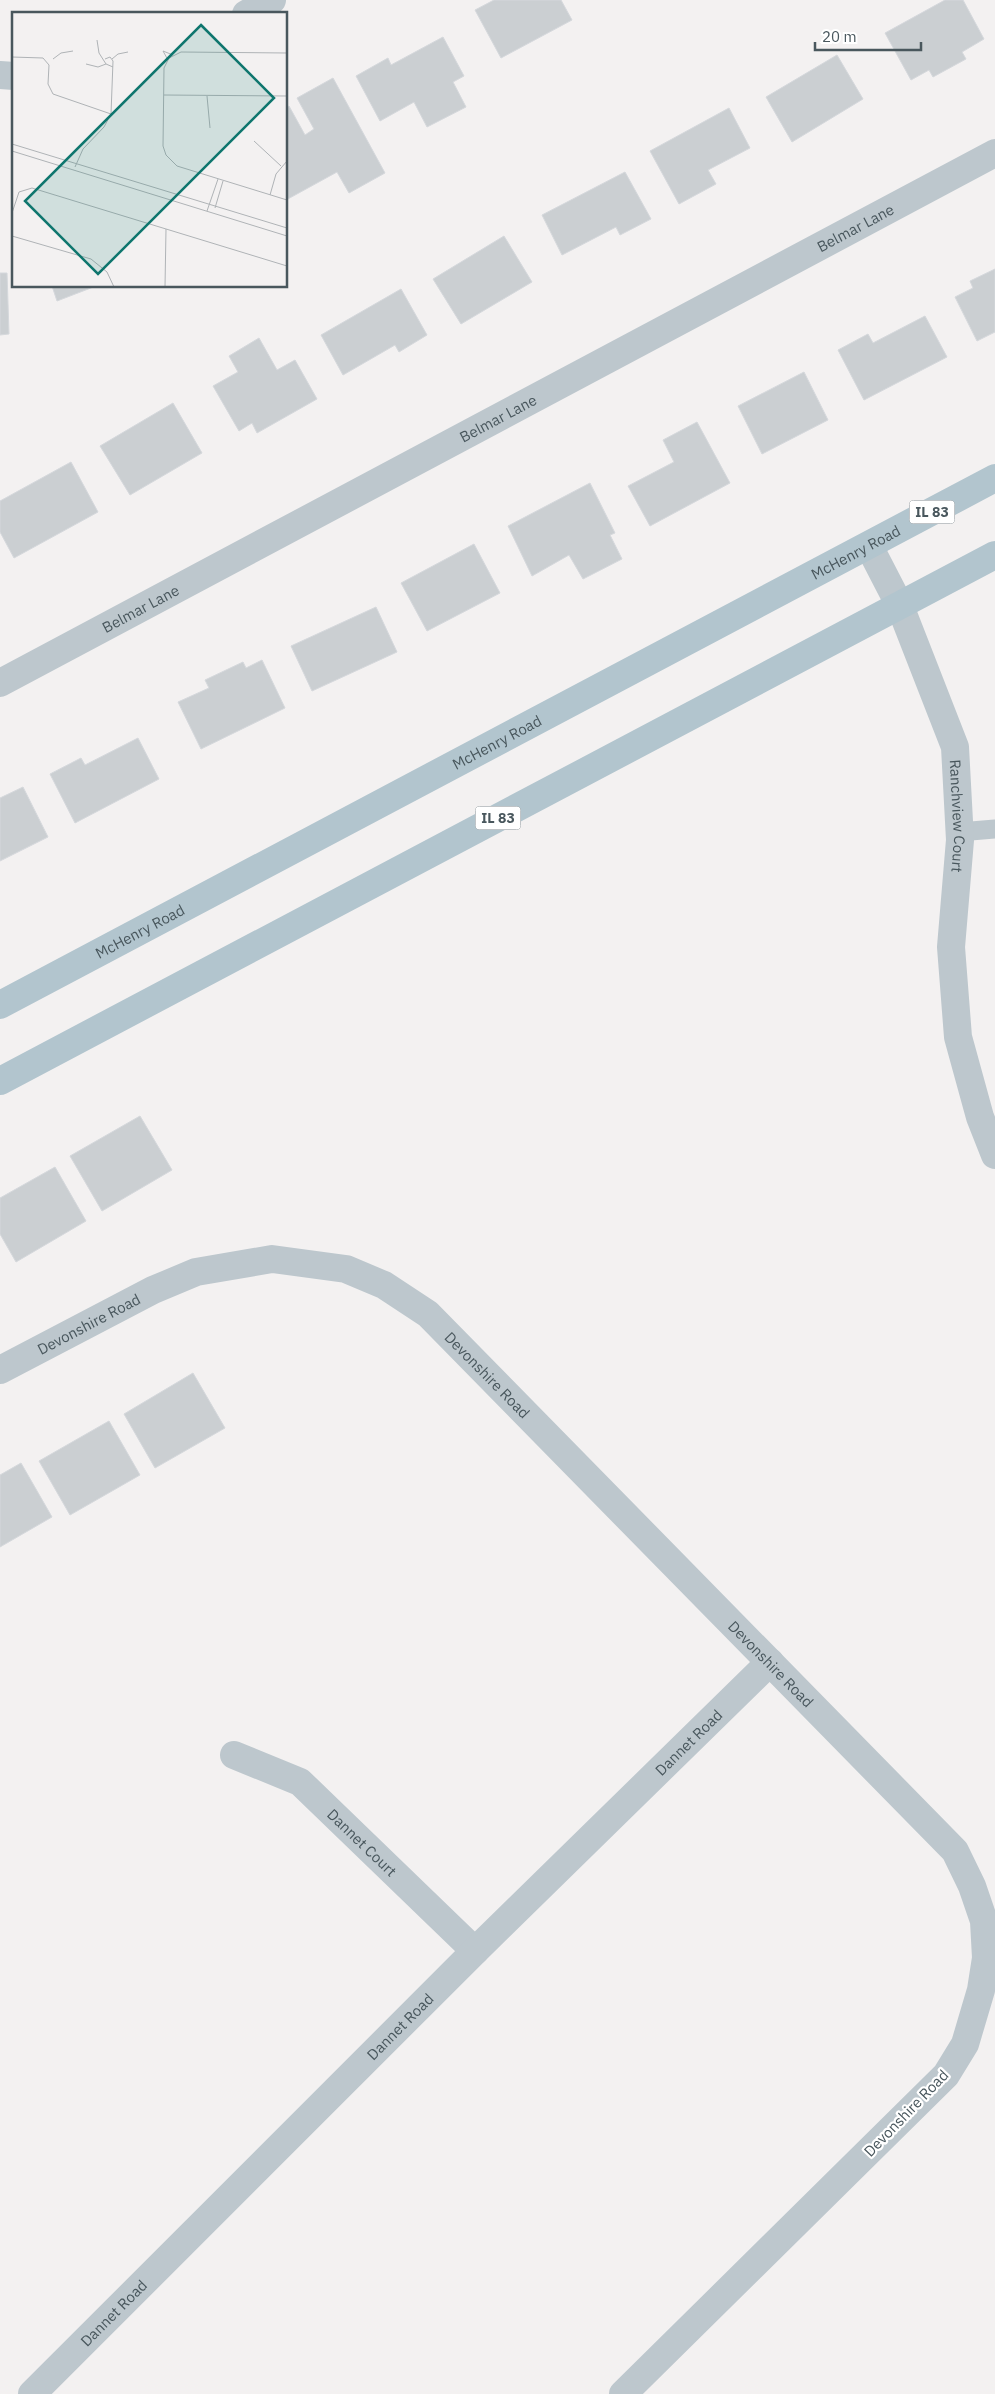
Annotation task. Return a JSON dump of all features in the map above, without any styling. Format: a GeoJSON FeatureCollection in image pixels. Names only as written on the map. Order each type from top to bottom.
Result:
{"type":"FeatureCollection","features":[{"type":"Feature","properties":{"kind":"main road","name":"McHenry Road"},"geometry":{"type":"LineString","coordinates":[[0,1004],[995,478]]}},
{"type":"Feature","properties":{"kind":"main road","name":"IL 83"},"geometry":{"type":"LineString","coordinates":[[0,1081],[995,555]]}},
{"type":"Feature","properties":{"kind":"street"},"geometry":{"type":"LineString","coordinates":[[250,12],[272,0]]}},
{"type":"Feature","properties":{"kind":"street","name":"Belmar Lane"},"geometry":{"type":"LineString","coordinates":[[0,683],[995,153]]}},
{"type":"Feature","properties":{"kind":"street","name":"Ranchview Court"},"geometry":{"type":"LineString","coordinates":[[869,546],[900,606],[955,747],[960,832],[951,947],[958,1037],[980,1117],[995,1155]]}},
{"type":"Feature","properties":{"kind":"street","name":"Devonshire Road"},"geometry":{"type":"LineString","coordinates":[[0,1370],[153,1290],[196,1272],[272,1259],[346,1269],[384,1285],[428,1314],[954,1851],[972,1886],[990,1929],[986,1958],[987,1995],[965,2044],[946,2075],[623,2394]]}},
{"type":"Feature","properties":{"kind":"street","name":"Dannet Road"},"geometry":{"type":"LineString","coordinates":[[32,2394],[475,1951],[770,1662]]}},
{"type":"Feature","properties":{"kind":"street","name":"Dannet Court"},"geometry":{"type":"LineString","coordinates":[[234,1755],[300,1782],[475,1951]]}},
{"type":"Feature","properties":{"kind":"lane"},"geometry":{"type":"LineString","coordinates":[[960,832],[995,829]]}},
{"type":"Feature","properties":{"kind":"building"},"geometry":{"type":"Polygon","coordinates":[[[494,0],[561,0],[572,20],[501,58],[475,10],[494,0]]]}},
{"type":"Feature","properties":{"kind":"building"},"geometry":{"type":"Polygon","coordinates":[[[945,0],[963,0],[984,39],[962,52],[966,59],[933,77],[929,70],[911,80],[885,33],[945,0]]]}},
{"type":"Feature","properties":{"kind":"building"},"geometry":{"type":"Polygon","coordinates":[[[443,37],[464,76],[453,82],[466,107],[427,127],[414,102],[380,121],[356,76],[388,58],[391,65],[443,37]]]}},
{"type":"Feature","properties":{"kind":"building"},"geometry":{"type":"Polygon","coordinates":[[[837,55],[863,99],[792,142],[766,97],[837,55]]]}},
{"type":"Feature","properties":{"kind":"building"},"geometry":{"type":"Polygon","coordinates":[[[333,78],[385,173],[349,193],[337,172],[288,199],[288,107],[305,135],[314,129],[297,98],[333,78]]]}},
{"type":"Feature","properties":{"kind":"building"},"geometry":{"type":"Polygon","coordinates":[[[729,108],[750,148],[708,170],[716,184],[679,204],[650,151],[729,108]]]}},
{"type":"Feature","properties":{"kind":"building"},"geometry":{"type":"Polygon","coordinates":[[[625,172],[651,219],[620,235],[616,227],[562,255],[542,215],[625,172]]]}},
{"type":"Feature","properties":{"kind":"building"},"geometry":{"type":"Polygon","coordinates":[[[504,236],[532,282],[461,324],[433,279],[504,236]]]}},
{"type":"Feature","properties":{"kind":"building"},"geometry":{"type":"Polygon","coordinates":[[[995,269],[995,332],[977,341],[955,297],[973,288],[970,281],[995,269]]]}},
{"type":"Feature","properties":{"kind":"building"},"geometry":{"type":"Polygon","coordinates":[[[0,273],[7,273],[9,334],[0,335],[0,273]]]}},
{"type":"Feature","properties":{"kind":"building"},"geometry":{"type":"Polygon","coordinates":[[[53,288],[91,288],[57,301],[53,288]]]}},
{"type":"Feature","properties":{"kind":"building"},"geometry":{"type":"Polygon","coordinates":[[[401,289],[427,335],[399,352],[395,345],[343,375],[321,335],[401,289]]]}},
{"type":"Feature","properties":{"kind":"building"},"geometry":{"type":"Polygon","coordinates":[[[925,316],[947,357],[864,400],[838,350],[868,334],[873,343],[925,316]]]}},
{"type":"Feature","properties":{"kind":"building"},"geometry":{"type":"Polygon","coordinates":[[[259,338],[277,370],[295,360],[317,399],[257,433],[252,423],[239,431],[213,386],[238,372],[229,356],[259,338]]]}},
{"type":"Feature","properties":{"kind":"building"},"geometry":{"type":"Polygon","coordinates":[[[804,372],[828,420],[762,454],[738,406],[804,372]]]}},
{"type":"Feature","properties":{"kind":"building"},"geometry":{"type":"Polygon","coordinates":[[[173,403],[202,453],[130,495],[100,446],[173,403]]]}},
{"type":"Feature","properties":{"kind":"building"},"geometry":{"type":"Polygon","coordinates":[[[697,422],[730,483],[650,526],[628,486],[674,462],[663,440],[697,422]]]}},
{"type":"Feature","properties":{"kind":"building"},"geometry":{"type":"Polygon","coordinates":[[[71,462],[98,512],[14,558],[0,532],[0,501],[71,462]]]}},
{"type":"Feature","properties":{"kind":"building"},"geometry":{"type":"Polygon","coordinates":[[[590,483],[615,533],[610,535],[622,559],[583,579],[569,555],[532,576],[508,526],[590,483]]]}},
{"type":"Feature","properties":{"kind":"building"},"geometry":{"type":"Polygon","coordinates":[[[474,544],[500,593],[427,631],[401,583],[474,544]]]}},
{"type":"Feature","properties":{"kind":"building"},"geometry":{"type":"Polygon","coordinates":[[[376,607],[397,652],[312,691],[291,646],[376,607]]]}},
{"type":"Feature","properties":{"kind":"building"},"geometry":{"type":"Polygon","coordinates":[[[262,660],[285,708],[201,749],[178,702],[209,688],[205,680],[243,662],[246,668],[262,660]]]}},
{"type":"Feature","properties":{"kind":"building"},"geometry":{"type":"Polygon","coordinates":[[[138,738],[159,779],[75,823],[50,774],[81,758],[85,765],[138,738]]]}},
{"type":"Feature","properties":{"kind":"building"},"geometry":{"type":"Polygon","coordinates":[[[23,787],[48,837],[0,861],[0,798],[23,787]]]}},
{"type":"Feature","properties":{"kind":"building"},"geometry":{"type":"Polygon","coordinates":[[[140,1116],[172,1170],[102,1211],[70,1156],[140,1116]]]}},
{"type":"Feature","properties":{"kind":"building"},"geometry":{"type":"Polygon","coordinates":[[[55,1167],[86,1221],[16,1262],[0,1234],[0,1198],[55,1167]]]}},
{"type":"Feature","properties":{"kind":"building"},"geometry":{"type":"Polygon","coordinates":[[[193,1373],[225,1428],[155,1468],[124,1414],[193,1373]]]}},
{"type":"Feature","properties":{"kind":"building"},"geometry":{"type":"Polygon","coordinates":[[[109,1421],[140,1475],[70,1515],[39,1461],[109,1421]]]}},
{"type":"Feature","properties":{"kind":"building"},"geometry":{"type":"Polygon","coordinates":[[[21,1463],[52,1517],[0,1547],[0,1475],[21,1463]]]}}]}
